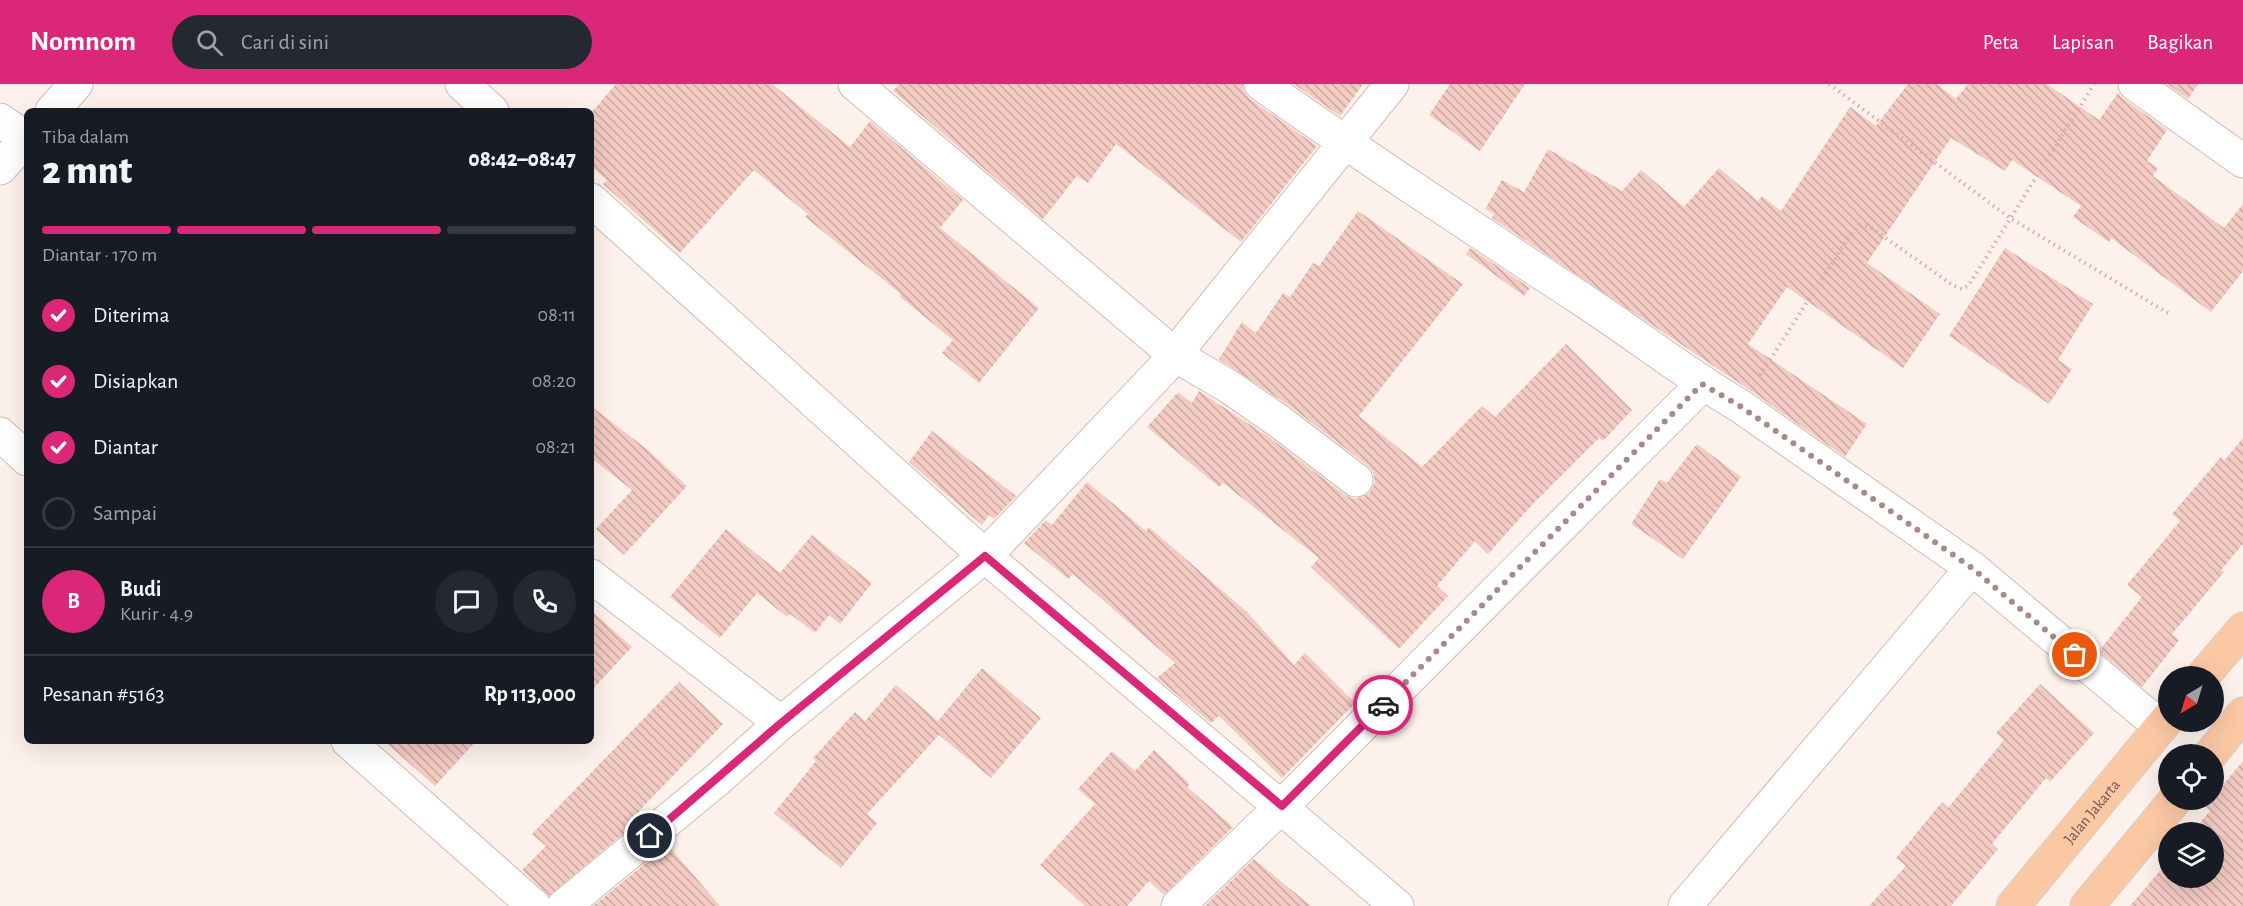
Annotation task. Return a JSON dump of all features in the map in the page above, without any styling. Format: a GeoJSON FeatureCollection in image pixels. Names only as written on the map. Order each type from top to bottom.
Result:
{"type":"FeatureCollection","features":[{"type":"Feature","properties":{"kind":"main road"},"geometry":{"type":"LineString","coordinates":[[2212,666],[2243,629]]}},
{"type":"Feature","properties":{"kind":"main road"},"geometry":{"type":"LineString","coordinates":[[2219,744],[2243,714]]}},
{"type":"Feature","properties":{"kind":"main road","name":"Jalan Jakarta"},"geometry":{"type":"LineString","coordinates":[[2013,906],[2158,730]]}},
{"type":"Feature","properties":{"kind":"main road"},"geometry":{"type":"LineString","coordinates":[[2087,906],[2167,810]]}},
{"type":"Feature","properties":{"kind":"street"},"geometry":{"type":"LineString","coordinates":[[55,108],[76,84]]}},
{"type":"Feature","properties":{"kind":"street"},"geometry":{"type":"LineString","coordinates":[[462,84],[489,108]]}},
{"type":"Feature","properties":{"kind":"street"},"geometry":{"type":"LineString","coordinates":[[855,84],[1175,355],[1228,386],[1356,480]]}},
{"type":"Feature","properties":{"kind":"street"},"geometry":{"type":"LineString","coordinates":[[1261,84],[1344,143],[1621,325],[1702,384],[1740,406],[1972,568],[2158,716]]}},
{"type":"Feature","properties":{"kind":"street"},"geometry":{"type":"LineString","coordinates":[[564,906],[718,779],[781,723],[985,556],[1163,369],[1392,84]]}},
{"type":"Feature","properties":{"kind":"street"},"geometry":{"type":"LineString","coordinates":[[2135,84],[2243,161]]}},
{"type":"Feature","properties":{"kind":"street"},"geometry":{"type":"LineString","coordinates":[[0,120],[24,137]]}},
{"type":"Feature","properties":{"kind":"street"},"geometry":{"type":"LineString","coordinates":[[0,168],[24,142]]}},
{"type":"Feature","properties":{"kind":"street"},"geometry":{"type":"LineString","coordinates":[[594,203],[985,556],[1397,906]]}},
{"type":"Feature","properties":{"kind":"street"},"geometry":{"type":"LineString","coordinates":[[1178,906],[1282,806],[1702,384]]}},
{"type":"Feature","properties":{"kind":"street"},"geometry":{"type":"LineString","coordinates":[[0,434],[24,456]]}},
{"type":"Feature","properties":{"kind":"street"},"geometry":{"type":"LineString","coordinates":[[1685,906],[1972,568]]}},
{"type":"Feature","properties":{"kind":"street"},"geometry":{"type":"LineString","coordinates":[[594,578],[781,723]]}},
{"type":"Feature","properties":{"kind":"street"},"geometry":{"type":"LineString","coordinates":[[351,744],[534,906]]}},
{"type":"Feature","properties":{"kind":"path"},"geometry":{"type":"LineString","coordinates":[[1829,84],[2010,218],[2168,313]]}},
{"type":"Feature","properties":{"kind":"path"},"geometry":{"type":"LineString","coordinates":[[1740,406],[1851,234],[1860,225],[1870,227],[1962,290],[1970,285],[2094,84]]}},
{"type":"Feature","properties":{"kind":"building"},"geometry":{"type":"Polygon","coordinates":[[[616,84],[772,84],[850,147],[870,121],[963,200],[940,228],[1039,308],[979,383],[942,353],[953,340],[899,296],[901,294],[805,217],[808,214],[754,170],[680,253],[603,184],[607,180],[594,169],[594,110],[616,84]]]}},
{"type":"Feature","properties":{"kind":"building"},"geometry":{"type":"Polygon","coordinates":[[[899,84],[1243,84],[1244,92],[1250,99],[1317,146],[1241,242],[1116,144],[1088,183],[1077,176],[1043,219],[893,91],[899,84]]]}},
{"type":"Feature","properties":{"kind":"building"},"geometry":{"type":"Polygon","coordinates":[[[1294,84],[1363,84],[1340,116],[1294,84]]]}},
{"type":"Feature","properties":{"kind":"building"},"geometry":{"type":"Polygon","coordinates":[[[1450,84],[1525,84],[1480,151],[1429,115],[1450,84]]]}},
{"type":"Feature","properties":{"kind":"building"},"geometry":{"type":"Polygon","coordinates":[[[1908,84],[1937,84],[1956,99],[1968,84],[2047,84],[2099,120],[2118,93],[2167,130],[2147,161],[2158,168],[2153,176],[2224,228],[2243,204],[2243,271],[2211,312],[2111,238],[2109,242],[2073,217],[2081,206],[2012,160],[2005,171],[1951,138],[1867,263],[1940,314],[1903,368],[1787,287],[1748,344],[1867,424],[1845,457],[1751,391],[1492,218],[1494,214],[1485,209],[1502,180],[1524,192],[1548,149],[1622,191],[1641,170],[1684,207],[1719,168],[1758,201],[1762,196],[1781,211],[1850,107],[1876,126],[1908,84]]]}},
{"type":"Feature","properties":{"kind":"building"},"geometry":{"type":"Polygon","coordinates":[[[2167,84],[2198,84],[2188,99],[2167,84]]]}},
{"type":"Feature","properties":{"kind":"building"},"geometry":{"type":"Polygon","coordinates":[[[1358,211],[1463,284],[1359,416],[1422,467],[1482,406],[1495,417],[1566,344],[1632,410],[1603,441],[1599,438],[1531,506],[1488,554],[1475,541],[1437,586],[1448,596],[1399,649],[1311,567],[1319,558],[1223,483],[1219,487],[1147,427],[1178,392],[1192,403],[1199,391],[1269,437],[1345,495],[1354,499],[1370,492],[1375,482],[1373,472],[1367,465],[1291,407],[1219,359],[1242,322],[1256,333],[1283,293],[1290,297],[1313,263],[1319,266],[1358,211]]]}},
{"type":"Feature","properties":{"kind":"building"},"geometry":{"type":"Polygon","coordinates":[[[1470,248],[1530,288],[1524,296],[1466,254],[1470,248]]]}},
{"type":"Feature","properties":{"kind":"building"},"geometry":{"type":"Polygon","coordinates":[[[2005,248],[2093,304],[2058,360],[2072,369],[2049,404],[1949,336],[2005,248]]]}},
{"type":"Feature","properties":{"kind":"building"},"geometry":{"type":"Polygon","coordinates":[[[594,408],[648,450],[687,486],[624,555],[596,529],[632,490],[594,460],[594,408]]]}},
{"type":"Feature","properties":{"kind":"building"},"geometry":{"type":"Polygon","coordinates":[[[932,431],[1016,496],[994,519],[989,515],[982,525],[909,462],[932,431]]]}},
{"type":"Feature","properties":{"kind":"building"},"geometry":{"type":"Polygon","coordinates":[[[2243,438],[2243,544],[2221,570],[2224,572],[2172,634],[2179,640],[2142,687],[2099,651],[2142,597],[2127,585],[2180,521],[2172,514],[2221,457],[2224,461],[2243,438]]]}},
{"type":"Feature","properties":{"kind":"building"},"geometry":{"type":"Polygon","coordinates":[[[1697,444],[1741,477],[1683,559],[1631,524],[1660,479],[1667,483],[1697,444]]]}},
{"type":"Feature","properties":{"kind":"building"},"geometry":{"type":"Polygon","coordinates":[[[1087,482],[1146,531],[1149,527],[1248,613],[1294,665],[1305,653],[1355,703],[1282,778],[1219,716],[1211,723],[1157,678],[1175,663],[1073,574],[1068,579],[1024,543],[1046,520],[1052,525],[1087,482]]]}},
{"type":"Feature","properties":{"kind":"building"},"geometry":{"type":"Polygon","coordinates":[[[726,529],[780,573],[812,535],[872,583],[840,624],[829,615],[815,633],[790,614],[787,617],[757,593],[720,638],[670,597],[726,529]]]}},
{"type":"Feature","properties":{"kind":"building"},"geometry":{"type":"Polygon","coordinates":[[[594,613],[632,647],[594,688],[594,613]]]}},
{"type":"Feature","properties":{"kind":"building"},"geometry":{"type":"Polygon","coordinates":[[[982,668],[1041,718],[991,778],[939,735],[867,814],[877,823],[841,868],[774,813],[816,761],[813,758],[855,712],[865,721],[896,685],[938,721],[982,668]]]}},
{"type":"Feature","properties":{"kind":"building"},"geometry":{"type":"Polygon","coordinates":[[[679,682],[723,724],[639,811],[644,816],[549,896],[522,870],[546,846],[532,834],[679,682]]]}},
{"type":"Feature","properties":{"kind":"building"},"geometry":{"type":"Polygon","coordinates":[[[2040,684],[2094,733],[2050,782],[2046,778],[1992,844],[1998,849],[1951,906],[1869,906],[1906,866],[1896,858],[1942,802],[1948,808],[2004,740],[1996,733],[2040,684]]]}},
{"type":"Feature","properties":{"kind":"building"},"geometry":{"type":"Polygon","coordinates":[[[387,744],[473,744],[435,786],[387,744]]]}},
{"type":"Feature","properties":{"kind":"building"},"geometry":{"type":"Polygon","coordinates":[[[1154,750],[1190,784],[1187,787],[1233,827],[1164,895],[1149,881],[1127,906],[1085,906],[1040,865],[1095,804],[1078,789],[1112,751],[1135,771],[1154,750]]]}},
{"type":"Feature","properties":{"kind":"building"},"geometry":{"type":"Polygon","coordinates":[[[2243,761],[2243,906],[2130,906],[2158,873],[2158,888],[2224,888],[2224,822],[2201,822],[2209,810],[2224,810],[2224,784],[2243,761]]]}},
{"type":"Feature","properties":{"kind":"building"},"geometry":{"type":"Polygon","coordinates":[[[668,845],[720,906],[593,906],[668,845]]]}},
{"type":"Feature","properties":{"kind":"building"},"geometry":{"type":"Polygon","coordinates":[[[1254,859],[1311,906],[1205,906],[1254,859]]]}},
{"type":"Feature","properties":{"kind":"way so far"},"geometry":{"type":"LineString","coordinates":[[1383,705],[1702,384],[1740,406],[1972,568],[2075,655]]}},
{"type":"Feature","properties":{"kind":"route"},"geometry":{"type":"LineString","coordinates":[[650,836],[781,723],[985,556],[1282,806],[1383,705]]}}]}
